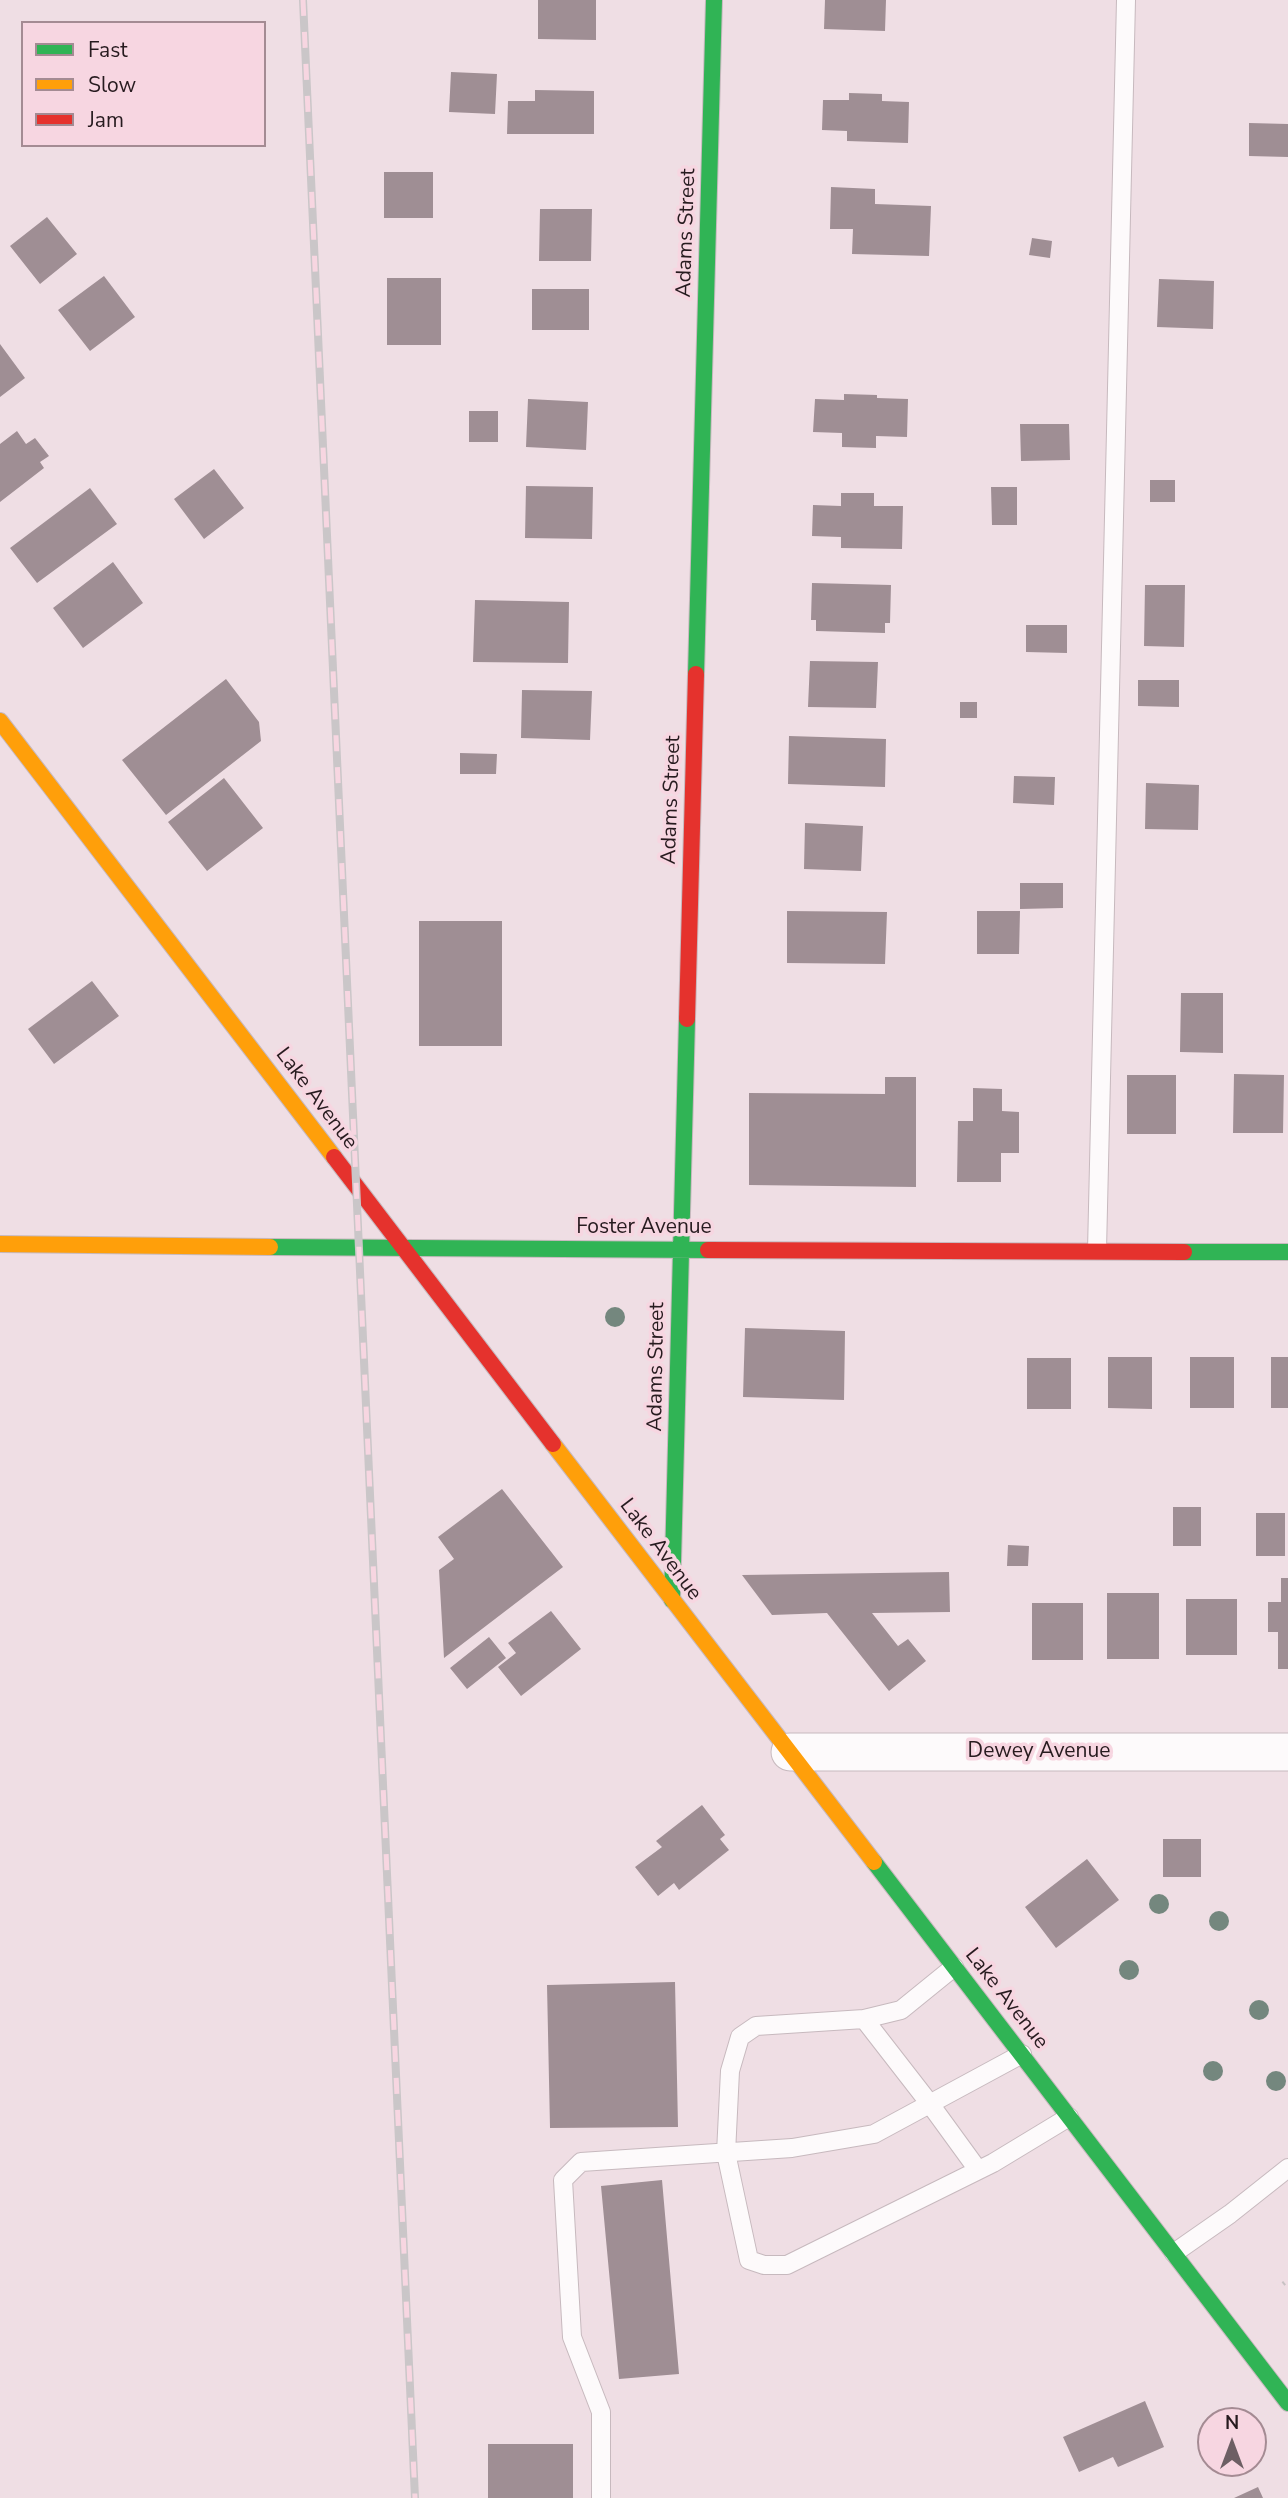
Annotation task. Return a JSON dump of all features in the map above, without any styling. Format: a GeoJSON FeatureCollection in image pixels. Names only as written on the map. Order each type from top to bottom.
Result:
{"type":"FeatureCollection","features":[{"type":"Feature","properties":{"kind":"street","name":"Adams Street"},"geometry":{"type":"LineString","coordinates":[[672,1601],[714,0]]}},
{"type":"Feature","properties":{"kind":"street","name":"Lake Avenue"},"geometry":{"type":"LineString","coordinates":[[0,720],[1288,2403]]}},
{"type":"Feature","properties":{"kind":"street","name":"Foster Avenue"},"geometry":{"type":"LineString","coordinates":[[0,1244],[1288,1252]]}},
{"type":"Feature","properties":{"kind":"street","name":"Dewey Avenue"},"geometry":{"type":"LineString","coordinates":[[790,1752],[1288,1752]]}},
{"type":"Feature","properties":{"kind":"lane"},"geometry":{"type":"LineString","coordinates":[[1097,1251],[1126,0]]}},
{"type":"Feature","properties":{"kind":"lane"},"geometry":{"type":"LineString","coordinates":[[954,1967],[901,2010],[864,2019],[757,2026],[740,2036],[730,2071],[726,2153],[749,2260],[764,2265],[787,2265],[978,2170],[1069,2117]]}},
{"type":"Feature","properties":{"kind":"lane"},"geometry":{"type":"LineString","coordinates":[[864,2019],[978,2170]]}},
{"type":"Feature","properties":{"kind":"lane"},"geometry":{"type":"LineString","coordinates":[[601,2498],[601,2412],[572,2337],[563,2180],[581,2162],[792,2148],[874,2134],[1022,2054]]}},
{"type":"Feature","properties":{"kind":"lane"},"geometry":{"type":"LineString","coordinates":[[1174,2253],[1230,2214],[1288,2168]]}},
{"type":"Feature","properties":{"kind":"path"},"geometry":{"type":"LineString","coordinates":[[1283,2284],[1288,2280]]}},
{"type":"Feature","properties":{"kind":"building"},"geometry":{"type":"Polygon","coordinates":[[[538,0],[596,0],[596,40],[538,39],[538,0]]]}},
{"type":"Feature","properties":{"kind":"building"},"geometry":{"type":"Polygon","coordinates":[[[825,0],[886,0],[885,31],[824,29],[825,0]]]}},
{"type":"Feature","properties":{"kind":"building"},"geometry":{"type":"Polygon","coordinates":[[[451,72],[497,74],[495,114],[449,112],[451,72]]]}},
{"type":"Feature","properties":{"kind":"building"},"geometry":{"type":"Polygon","coordinates":[[[535,90],[594,91],[594,134],[507,134],[508,101],[535,101],[535,90]]]}},
{"type":"Feature","properties":{"kind":"building"},"geometry":{"type":"Polygon","coordinates":[[[849,93],[882,94],[882,101],[909,102],[908,143],[847,141],[847,131],[822,130],[823,100],[849,100],[849,93]]]}},
{"type":"Feature","properties":{"kind":"building"},"geometry":{"type":"Polygon","coordinates":[[[1249,123],[1288,124],[1288,157],[1249,156],[1249,123]]]}},
{"type":"Feature","properties":{"kind":"building"},"geometry":{"type":"Polygon","coordinates":[[[384,172],[433,172],[433,218],[384,218],[384,172]]]}},
{"type":"Feature","properties":{"kind":"building"},"geometry":{"type":"Polygon","coordinates":[[[831,187],[875,189],[875,204],[931,206],[929,256],[852,254],[853,229],[830,229],[831,187]]]}},
{"type":"Feature","properties":{"kind":"building"},"geometry":{"type":"Polygon","coordinates":[[[540,209],[592,209],[591,261],[539,261],[540,209]]]}},
{"type":"Feature","properties":{"kind":"building"},"geometry":{"type":"Polygon","coordinates":[[[47,217],[77,254],[40,284],[10,246],[47,217]]]}},
{"type":"Feature","properties":{"kind":"building"},"geometry":{"type":"Polygon","coordinates":[[[1032,238],[1052,241],[1050,258],[1029,255],[1032,238]]]}},
{"type":"Feature","properties":{"kind":"building"},"geometry":{"type":"Polygon","coordinates":[[[104,276],[135,317],[90,351],[58,310],[104,276]]]}},
{"type":"Feature","properties":{"kind":"building"},"geometry":{"type":"Polygon","coordinates":[[[387,278],[441,278],[441,345],[387,345],[387,278]]]}},
{"type":"Feature","properties":{"kind":"building"},"geometry":{"type":"Polygon","coordinates":[[[1159,279],[1214,281],[1213,329],[1157,327],[1159,279]]]}},
{"type":"Feature","properties":{"kind":"building"},"geometry":{"type":"Polygon","coordinates":[[[532,289],[589,289],[589,330],[532,330],[532,289]]]}},
{"type":"Feature","properties":{"kind":"building"},"geometry":{"type":"Polygon","coordinates":[[[0,344],[25,378],[0,397],[0,344]]]}},
{"type":"Feature","properties":{"kind":"building"},"geometry":{"type":"Polygon","coordinates":[[[844,394],[908,399],[907,437],[876,436],[876,448],[842,447],[842,433],[813,432],[815,399],[844,400],[844,394]]]}},
{"type":"Feature","properties":{"kind":"building"},"geometry":{"type":"Polygon","coordinates":[[[528,399],[588,402],[586,450],[526,447],[528,399]]]}},
{"type":"Feature","properties":{"kind":"building"},"geometry":{"type":"Polygon","coordinates":[[[469,411],[498,411],[498,442],[469,442],[469,411]]]}},
{"type":"Feature","properties":{"kind":"building"},"geometry":{"type":"Polygon","coordinates":[[[1020,424],[1069,424],[1070,460],[1021,461],[1020,424]]]}},
{"type":"Feature","properties":{"kind":"building"},"geometry":{"type":"Polygon","coordinates":[[[17,431],[26,444],[35,438],[49,456],[40,462],[44,468],[0,502],[0,444],[17,431]]]}},
{"type":"Feature","properties":{"kind":"building"},"geometry":{"type":"Polygon","coordinates":[[[214,469],[244,508],[204,539],[174,499],[214,469]]]}},
{"type":"Feature","properties":{"kind":"building"},"geometry":{"type":"Polygon","coordinates":[[[1150,480],[1175,480],[1175,502],[1150,502],[1150,480]]]}},
{"type":"Feature","properties":{"kind":"building"},"geometry":{"type":"Polygon","coordinates":[[[526,486],[593,487],[592,539],[525,538],[526,486]]]}},
{"type":"Feature","properties":{"kind":"building"},"geometry":{"type":"Polygon","coordinates":[[[991,487],[1017,487],[1017,525],[992,525],[991,487]]]}},
{"type":"Feature","properties":{"kind":"building"},"geometry":{"type":"Polygon","coordinates":[[[90,488],[117,524],[37,583],[10,548],[90,488]]]}},
{"type":"Feature","properties":{"kind":"building"},"geometry":{"type":"Polygon","coordinates":[[[841,493],[874,493],[874,506],[903,506],[902,549],[841,548],[841,537],[812,536],[813,505],[841,506],[841,493]]]}},
{"type":"Feature","properties":{"kind":"building"},"geometry":{"type":"Polygon","coordinates":[[[113,562],[143,603],[83,648],[53,608],[113,562]]]}},
{"type":"Feature","properties":{"kind":"building"},"geometry":{"type":"Polygon","coordinates":[[[812,583],[891,585],[890,623],[885,623],[885,633],[816,631],[816,620],[811,620],[812,583]]]}},
{"type":"Feature","properties":{"kind":"building"},"geometry":{"type":"Polygon","coordinates":[[[1145,585],[1185,585],[1184,647],[1144,646],[1145,585]]]}},
{"type":"Feature","properties":{"kind":"building"},"geometry":{"type":"Polygon","coordinates":[[[475,600],[569,602],[568,663],[473,662],[475,600]]]}},
{"type":"Feature","properties":{"kind":"building"},"geometry":{"type":"Polygon","coordinates":[[[1026,625],[1067,625],[1067,653],[1026,652],[1026,625]]]}},
{"type":"Feature","properties":{"kind":"building"},"geometry":{"type":"Polygon","coordinates":[[[810,661],[878,662],[876,708],[808,707],[810,661]]]}},
{"type":"Feature","properties":{"kind":"building"},"geometry":{"type":"Polygon","coordinates":[[[226,679],[259,722],[261,741],[166,815],[122,760],[226,679]]]}},
{"type":"Feature","properties":{"kind":"building"},"geometry":{"type":"Polygon","coordinates":[[[1138,680],[1179,680],[1179,707],[1138,706],[1138,680]]]}},
{"type":"Feature","properties":{"kind":"building"},"geometry":{"type":"Polygon","coordinates":[[[522,690],[592,691],[590,740],[521,738],[522,690]]]}},
{"type":"Feature","properties":{"kind":"building"},"geometry":{"type":"Polygon","coordinates":[[[960,702],[977,702],[977,718],[960,718],[960,702]]]}},
{"type":"Feature","properties":{"kind":"building"},"geometry":{"type":"Polygon","coordinates":[[[789,736],[886,739],[885,787],[788,784],[789,736]]]}},
{"type":"Feature","properties":{"kind":"building"},"geometry":{"type":"Polygon","coordinates":[[[460,753],[497,754],[496,774],[460,774],[460,753]]]}},
{"type":"Feature","properties":{"kind":"building"},"geometry":{"type":"Polygon","coordinates":[[[1014,776],[1055,777],[1054,805],[1013,803],[1014,776]]]}},
{"type":"Feature","properties":{"kind":"building"},"geometry":{"type":"Polygon","coordinates":[[[224,778],[263,828],[207,871],[168,822],[224,778]]]}},
{"type":"Feature","properties":{"kind":"building"},"geometry":{"type":"Polygon","coordinates":[[[1146,783],[1199,785],[1198,830],[1145,829],[1146,783]]]}},
{"type":"Feature","properties":{"kind":"building"},"geometry":{"type":"Polygon","coordinates":[[[805,823],[863,826],[861,871],[804,869],[805,823]]]}},
{"type":"Feature","properties":{"kind":"building"},"geometry":{"type":"Polygon","coordinates":[[[1020,883],[1063,883],[1063,908],[1020,909],[1020,883]]]}},
{"type":"Feature","properties":{"kind":"building"},"geometry":{"type":"Polygon","coordinates":[[[787,911],[887,912],[885,964],[787,963],[787,911]]]}},
{"type":"Feature","properties":{"kind":"building"},"geometry":{"type":"Polygon","coordinates":[[[977,911],[1020,911],[1019,954],[977,954],[977,911]]]}},
{"type":"Feature","properties":{"kind":"building"},"geometry":{"type":"Polygon","coordinates":[[[419,921],[502,921],[502,1046],[419,1046],[419,921]]]}},
{"type":"Feature","properties":{"kind":"building"},"geometry":{"type":"Polygon","coordinates":[[[92,981],[119,1016],[54,1064],[28,1029],[92,981]]]}},
{"type":"Feature","properties":{"kind":"building"},"geometry":{"type":"Polygon","coordinates":[[[1181,993],[1223,993],[1223,1053],[1180,1052],[1181,993]]]}},
{"type":"Feature","properties":{"kind":"building"},"geometry":{"type":"Polygon","coordinates":[[[1234,1074],[1284,1075],[1283,1133],[1233,1133],[1234,1074]]]}},
{"type":"Feature","properties":{"kind":"building"},"geometry":{"type":"Polygon","coordinates":[[[1127,1075],[1176,1075],[1176,1134],[1127,1134],[1127,1075]]]}},
{"type":"Feature","properties":{"kind":"building"},"geometry":{"type":"Polygon","coordinates":[[[885,1077],[916,1077],[916,1187],[749,1185],[749,1093],[885,1094],[885,1077]]]}},
{"type":"Feature","properties":{"kind":"building"},"geometry":{"type":"Polygon","coordinates":[[[973,1088],[1002,1089],[1002,1111],[1019,1112],[1019,1153],[1001,1153],[1001,1182],[957,1182],[958,1121],[973,1121],[973,1088]]]}},
{"type":"Feature","properties":{"kind":"building"},"geometry":{"type":"Polygon","coordinates":[[[745,1328],[845,1331],[844,1400],[743,1397],[745,1328]]]}},
{"type":"Feature","properties":{"kind":"building"},"geometry":{"type":"Polygon","coordinates":[[[1108,1357],[1152,1357],[1152,1409],[1108,1408],[1108,1357]]]}},
{"type":"Feature","properties":{"kind":"building"},"geometry":{"type":"Polygon","coordinates":[[[1190,1357],[1234,1357],[1234,1408],[1190,1408],[1190,1357]]]}},
{"type":"Feature","properties":{"kind":"building"},"geometry":{"type":"Polygon","coordinates":[[[1271,1357],[1288,1357],[1288,1408],[1271,1408],[1271,1357]]]}},
{"type":"Feature","properties":{"kind":"building"},"geometry":{"type":"Polygon","coordinates":[[[1027,1358],[1071,1358],[1071,1409],[1027,1409],[1027,1358]]]}},
{"type":"Feature","properties":{"kind":"building"},"geometry":{"type":"Polygon","coordinates":[[[502,1489],[563,1567],[444,1658],[439,1570],[454,1559],[438,1537],[502,1489]]]}},
{"type":"Feature","properties":{"kind":"building"},"geometry":{"type":"Polygon","coordinates":[[[1173,1507],[1201,1507],[1201,1546],[1173,1546],[1173,1507]]]}},
{"type":"Feature","properties":{"kind":"building"},"geometry":{"type":"Polygon","coordinates":[[[1256,1513],[1285,1513],[1285,1556],[1256,1556],[1256,1513]]]}},
{"type":"Feature","properties":{"kind":"building"},"geometry":{"type":"Polygon","coordinates":[[[1008,1545],[1029,1546],[1028,1566],[1007,1566],[1008,1545]]]}},
{"type":"Feature","properties":{"kind":"building"},"geometry":{"type":"Polygon","coordinates":[[[949,1572],[950,1612],[872,1613],[898,1646],[908,1639],[926,1661],[889,1691],[827,1613],[772,1615],[742,1575],[949,1572]]]}},
{"type":"Feature","properties":{"kind":"building"},"geometry":{"type":"Polygon","coordinates":[[[1281,1578],[1288,1578],[1288,1669],[1278,1669],[1278,1632],[1268,1632],[1268,1602],[1281,1602],[1281,1578]]]}},
{"type":"Feature","properties":{"kind":"building"},"geometry":{"type":"Polygon","coordinates":[[[1107,1593],[1159,1593],[1159,1659],[1107,1659],[1107,1593]]]}},
{"type":"Feature","properties":{"kind":"building"},"geometry":{"type":"Polygon","coordinates":[[[1186,1599],[1237,1599],[1237,1655],[1186,1655],[1186,1599]]]}},
{"type":"Feature","properties":{"kind":"building"},"geometry":{"type":"Polygon","coordinates":[[[1032,1603],[1083,1603],[1083,1660],[1032,1660],[1032,1603]]]}},
{"type":"Feature","properties":{"kind":"building"},"geometry":{"type":"Polygon","coordinates":[[[551,1611],[581,1649],[521,1696],[498,1667],[516,1653],[508,1643],[551,1611]]]}},
{"type":"Feature","properties":{"kind":"building"},"geometry":{"type":"Polygon","coordinates":[[[489,1637],[506,1658],[467,1689],[450,1668],[489,1637]]]}},
{"type":"Feature","properties":{"kind":"building"},"geometry":{"type":"Polygon","coordinates":[[[702,1805],[725,1835],[720,1839],[729,1850],[679,1890],[674,1883],[658,1896],[635,1867],[662,1847],[656,1841],[702,1805]]]}},
{"type":"Feature","properties":{"kind":"building"},"geometry":{"type":"Polygon","coordinates":[[[1163,1839],[1201,1839],[1201,1877],[1163,1877],[1163,1839]]]}},
{"type":"Feature","properties":{"kind":"building"},"geometry":{"type":"Polygon","coordinates":[[[1087,1859],[1119,1900],[1056,1948],[1025,1907],[1087,1859]]]}},
{"type":"Feature","properties":{"kind":"building"},"geometry":{"type":"Polygon","coordinates":[[[675,1982],[678,2127],[550,2128],[547,1985],[675,1982]]]}},
{"type":"Feature","properties":{"kind":"building"},"geometry":{"type":"Polygon","coordinates":[[[662,2180],[679,2374],[619,2379],[601,2186],[662,2180]]]}},
{"type":"Feature","properties":{"kind":"building"},"geometry":{"type":"Polygon","coordinates":[[[1145,2401],[1164,2447],[1118,2467],[1113,2457],[1079,2472],[1063,2437],[1145,2401]]]}},
{"type":"Feature","properties":{"kind":"building"},"geometry":{"type":"Polygon","coordinates":[[[488,2444],[573,2444],[573,2498],[488,2498],[488,2444]]]}},
{"type":"Feature","properties":{"kind":"building"},"geometry":{"type":"Polygon","coordinates":[[[1258,2487],[1263,2498],[1234,2498],[1258,2487]]]}},
{"type":"Feature","properties":{"kind":"railway"},"geometry":{"type":"LineString","coordinates":[[303,0],[415,2498]]}},
{"type":"Feature","properties":{"kind":"traffic: fast"},"geometry":{"type":"LineString","coordinates":[[696,674],[714,0]]}},
{"type":"Feature","properties":{"kind":"traffic: fast"},"geometry":{"type":"LineString","coordinates":[[672,1600],[687,1019]]}},
{"type":"Feature","properties":{"kind":"traffic: fast"},"geometry":{"type":"LineString","coordinates":[[270,1247],[708,1250]]}},
{"type":"Feature","properties":{"kind":"traffic: fast"},"geometry":{"type":"LineString","coordinates":[[1184,1252],[1288,1252]]}},
{"type":"Feature","properties":{"kind":"traffic: fast"},"geometry":{"type":"LineString","coordinates":[[874,1862],[1288,2403]]}},
{"type":"Feature","properties":{"kind":"traffic: slow"},"geometry":{"type":"LineString","coordinates":[[0,721],[334,1157]]}},
{"type":"Feature","properties":{"kind":"traffic: slow"},"geometry":{"type":"LineString","coordinates":[[0,1244],[270,1247]]}},
{"type":"Feature","properties":{"kind":"traffic: slow"},"geometry":{"type":"LineString","coordinates":[[553,1444],[874,1862]]}},
{"type":"Feature","properties":{"kind":"traffic: jam"},"geometry":{"type":"LineString","coordinates":[[687,1019],[696,674]]}},
{"type":"Feature","properties":{"kind":"traffic: jam"},"geometry":{"type":"LineString","coordinates":[[334,1157],[553,1444]]}},
{"type":"Feature","properties":{"kind":"traffic: jam"},"geometry":{"type":"LineString","coordinates":[[708,1250],[1184,1252]]}}]}
